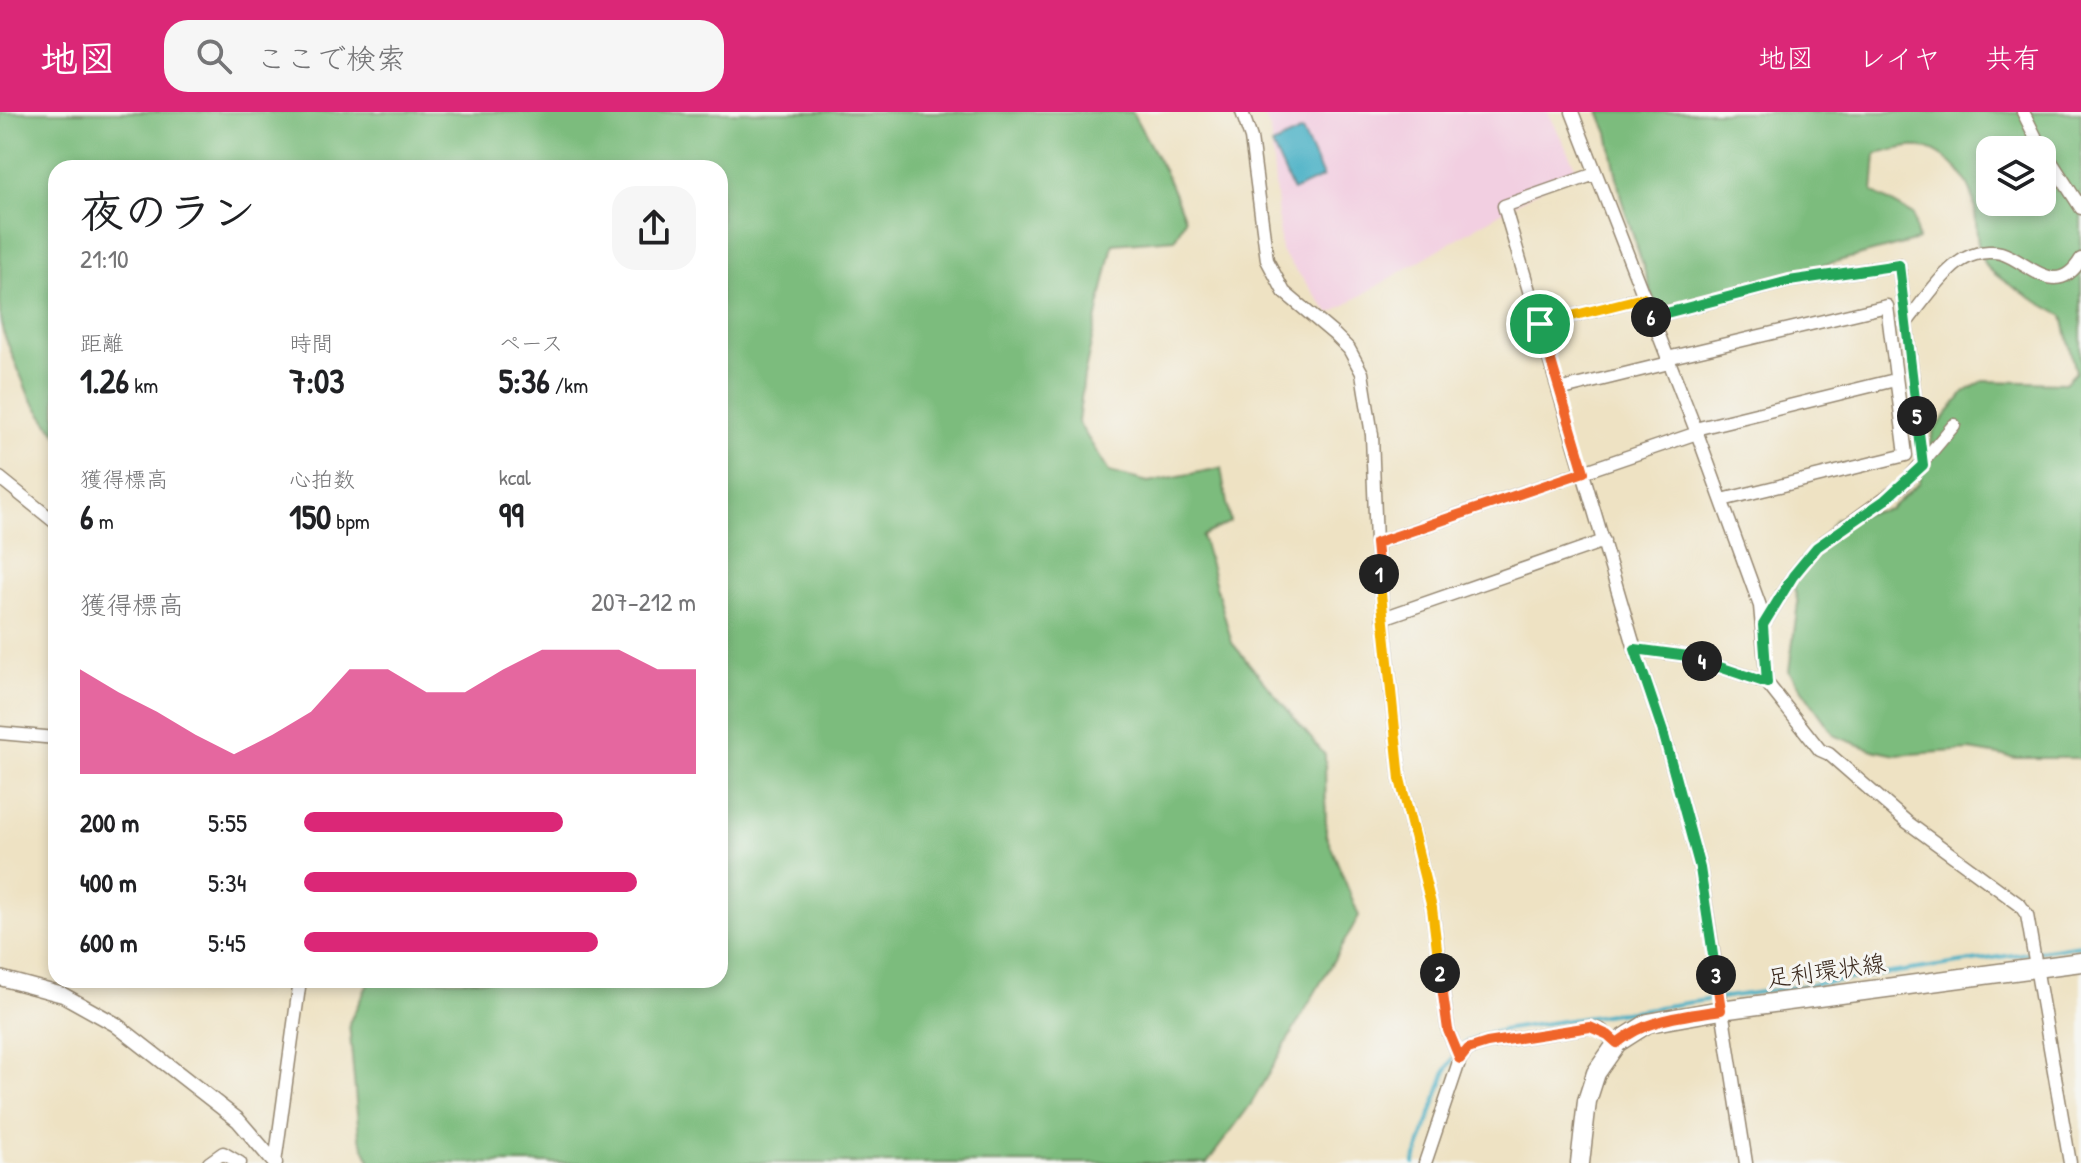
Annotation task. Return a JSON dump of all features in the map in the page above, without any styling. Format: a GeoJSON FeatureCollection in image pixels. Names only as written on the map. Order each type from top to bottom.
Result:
{"type":"FeatureCollection","features":[{"type":"Feature","properties":{"kind":"main road","name":"足利環状線"},"geometry":{"type":"LineString","coordinates":[[1580,1163],[1590,1088],[1602,1060],[1617,1043],[1638,1028],[1658,1020],[1721,1010],[2081,962]]}},
{"type":"Feature","properties":{"kind":"street"},"geometry":{"type":"LineString","coordinates":[[1242,112],[1251,138],[1267,260],[1284,292],[1349,349],[1362,373],[1372,435],[1376,543],[1400,779],[1432,908],[1448,1030],[1460,1059]]}},
{"type":"Feature","properties":{"kind":"street"},"geometry":{"type":"LineString","coordinates":[[1572,112],[1696,431],[1760,606],[1767,683]]}},
{"type":"Feature","properties":{"kind":"street"},"geometry":{"type":"LineString","coordinates":[[2023,112],[2081,208]]}},
{"type":"Feature","properties":{"kind":"street"},"geometry":{"type":"LineString","coordinates":[[1595,174],[1504,206],[1635,649],[1663,732],[1700,868],[1746,1163]]}},
{"type":"Feature","properties":{"kind":"street"},"geometry":{"type":"LineString","coordinates":[[1905,324],[1955,264],[1974,254],[1997,251],[2016,259],[2035,274],[2055,278],[2074,270],[2081,259]]}},
{"type":"Feature","properties":{"kind":"street"},"geometry":{"type":"LineString","coordinates":[[1651,317],[1789,281],[1899,265],[1923,465]]}},
{"type":"Feature","properties":{"kind":"street"},"geometry":{"type":"LineString","coordinates":[[1540,324],[1643,298]]}},
{"type":"Feature","properties":{"kind":"street"},"geometry":{"type":"LineString","coordinates":[[1559,390],[1887,306],[1906,455],[1722,500]]}},
{"type":"Feature","properties":{"kind":"street"},"geometry":{"type":"LineString","coordinates":[[1376,543],[1696,431],[1895,380]]}},
{"type":"Feature","properties":{"kind":"street"},"geometry":{"type":"LineString","coordinates":[[1763,625],[1793,576],[1817,547],[1885,500],[1923,465],[1954,425]]}},
{"type":"Feature","properties":{"kind":"street"},"geometry":{"type":"LineString","coordinates":[[0,478],[48,517]]}},
{"type":"Feature","properties":{"kind":"street"},"geometry":{"type":"LineString","coordinates":[[1383,618],[1604,541]]}},
{"type":"Feature","properties":{"kind":"street"},"geometry":{"type":"LineString","coordinates":[[1635,649],[1688,656],[1767,683],[1820,750],[1829,754],[1907,822],[2020,905],[2027,915],[2070,1163]]}},
{"type":"Feature","properties":{"kind":"street"},"geometry":{"type":"LineString","coordinates":[[0,733],[48,737]]}},
{"type":"Feature","properties":{"kind":"street"},"geometry":{"type":"LineString","coordinates":[[0,978],[63,995],[115,1024],[238,1120],[275,1163]]}},
{"type":"Feature","properties":{"kind":"street"},"geometry":{"type":"LineString","coordinates":[[275,1163],[299,988]]}},
{"type":"Feature","properties":{"kind":"street"},"geometry":{"type":"LineString","coordinates":[[1425,1163],[1460,1059],[1468,1049],[1487,1043],[1590,1027],[1617,1043]]}},
{"type":"Feature","properties":{"kind":"street"},"geometry":{"type":"LineString","coordinates":[[209,1163],[223,1153],[240,1163]]}},
{"type":"Feature","properties":{"kind":"shaded area"},"geometry":{"type":"Polygon","coordinates":[[[1262,112],[1548,112],[1576,168],[1330,314],[1281,251],[1270,129],[1262,112]]]}},
{"type":"Feature","properties":{"kind":"green space"},"geometry":{"type":"Polygon","coordinates":[[[0,112],[1132,112],[1166,174],[1185,219],[1175,239],[1113,244],[1084,376],[1078,422],[1109,472],[1148,482],[1221,468],[1230,522],[1202,536],[1232,643],[1325,755],[1326,834],[1359,916],[1251,1104],[1207,1163],[371,1163],[359,1136],[349,1023],[366,988],[728,988],[728,160],[48,160],[48,423],[29,396],[0,318],[0,112]]]}},
{"type":"Feature","properties":{"kind":"green space"},"geometry":{"type":"Polygon","coordinates":[[[1599,112],[2081,112],[2081,758],[2016,758],[1970,750],[1896,755],[1873,750],[1835,736],[1789,671],[1798,603],[1792,579],[1836,519],[1890,509],[1919,483],[1933,432],[1965,392],[1983,381],[2065,383],[2076,372],[2063,316],[2007,283],[1983,261],[1969,186],[1952,163],[1919,147],[1876,154],[1873,192],[1913,215],[1918,240],[1657,309],[1621,198],[1608,133],[1599,112]]]}},
{"type":"Feature","properties":{"kind":"water"},"geometry":{"type":"Polygon","coordinates":[[[1302,131],[1323,177],[1293,191],[1272,145],[1302,131]]]}},
{"type":"Feature","properties":{"kind":"waterway"},"geometry":{"type":"LineString","coordinates":[[1459,1049],[1475,1038],[1508,1029],[2081,945]]}},
{"type":"Feature","properties":{"kind":"waterway"},"geometry":{"type":"LineString","coordinates":[[1414,1163],[1454,1056]]}},
{"type":"Feature","properties":{"kind":"route"},"geometry":{"type":"LineString","coordinates":[[1899,265],[1923,465],[1885,500],[1817,547],[1793,576],[1763,625],[1767,683],[1688,656],[1635,649],[1663,732],[1700,868],[1721,1010],[1648,1023],[1617,1043],[1601,1030],[1590,1027],[1487,1043],[1468,1049],[1460,1059],[1448,1030],[1432,908],[1400,779],[1376,543],[1584,472],[1540,324],[1643,298],[1651,317],[1789,281],[1899,265]]}}]}
